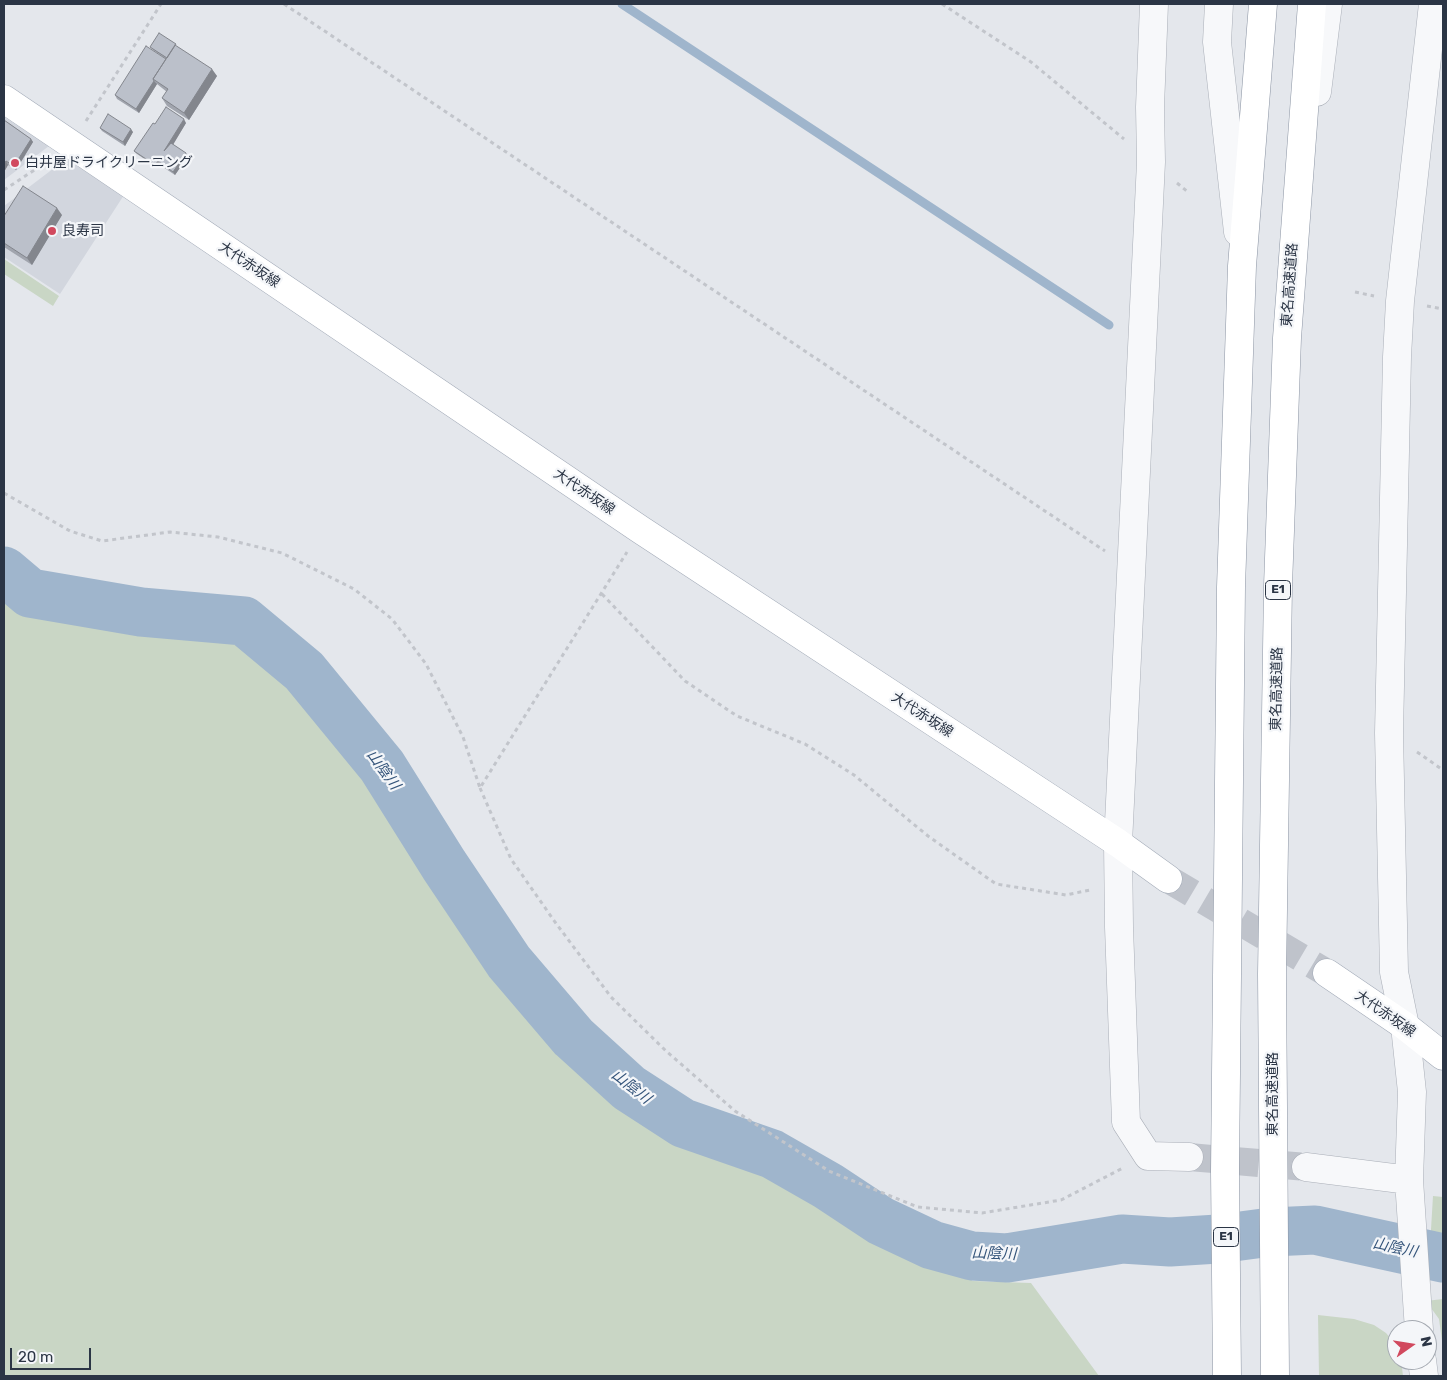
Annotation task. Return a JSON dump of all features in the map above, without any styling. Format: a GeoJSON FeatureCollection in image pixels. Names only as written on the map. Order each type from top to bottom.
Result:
{"type":"FeatureCollection","features":[{"type":"Feature","properties":{"kind":"main road","name":"E1"},"geometry":{"type":"LineString","coordinates":[[1227,1376],[1225,1171],[1231,587],[1242,266],[1263,4]]}},
{"type":"Feature","properties":{"kind":"main road","name":"東名高速道路"},"geometry":{"type":"LineString","coordinates":[[1275,1376],[1272,974],[1278,616],[1287,338],[1312,4]]}},
{"type":"Feature","properties":{"kind":"main road","name":"大代赤坂線"},"geometry":{"type":"LineString","coordinates":[[4,99],[641,530],[1118,843],[1168,880]]}},
{"type":"Feature","properties":{"kind":"main road","name":"大代赤坂線"},"geometry":{"type":"LineString","coordinates":[[1326,973],[1405,1026],[1443,1056]]}},
{"type":"Feature","properties":{"kind":"street"},"geometry":{"type":"LineString","coordinates":[[1154,4],[1150,107],[1151,162],[1118,843],[1126,1122],[1148,1156],[1189,1158]]}},
{"type":"Feature","properties":{"kind":"street"},"geometry":{"type":"LineString","coordinates":[[1219,4],[1217,42],[1242,266]]}},
{"type":"Feature","properties":{"kind":"street"},"geometry":{"type":"LineString","coordinates":[[1287,338],[1328,4]]}},
{"type":"Feature","properties":{"kind":"street"},"geometry":{"type":"LineString","coordinates":[[1418,1320],[1410,1190],[1412,1092],[1405,1026],[1394,972],[1389,733],[1397,357],[1400,301],[1433,4]]}},
{"type":"Feature","properties":{"kind":"street"},"geometry":{"type":"LineString","coordinates":[[1306,1167],[1410,1190]]}},
{"type":"Feature","properties":{"kind":"path"},"geometry":{"type":"LineString","coordinates":[[4,190],[71,145],[161,4]]}},
{"type":"Feature","properties":{"kind":"path"},"geometry":{"type":"LineString","coordinates":[[284,4],[1131,568]]}},
{"type":"Feature","properties":{"kind":"path"},"geometry":{"type":"LineString","coordinates":[[942,4],[1031,62],[1188,192]]}},
{"type":"Feature","properties":{"kind":"path"},"geometry":{"type":"LineString","coordinates":[[4,493],[70,531],[102,541],[170,532],[218,537],[282,553],[354,589],[392,619],[426,664],[462,737],[480,788],[511,859],[555,922],[611,996],[666,1050],[735,1111],[829,1171],[918,1207],[982,1213],[1061,1200],[1148,1156]]}},
{"type":"Feature","properties":{"kind":"path"},"geometry":{"type":"LineString","coordinates":[[480,788],[641,530]]}},
{"type":"Feature","properties":{"kind":"path"},"geometry":{"type":"LineString","coordinates":[[602,594],[685,681],[737,716],[805,744],[854,775],[928,836],[996,884],[1066,895],[1098,889]]}},
{"type":"Feature","properties":{"kind":"shaded area","name":"白井屋ドライクリーニング"},"geometry":{"type":"Polygon","coordinates":[[[4,117],[49,146],[4,180],[4,117]]]}},
{"type":"Feature","properties":{"kind":"shaded area","name":"良寿司"},"geometry":{"type":"Polygon","coordinates":[[[66,159],[124,195],[60,294],[4,257],[4,206],[66,159]]]}},
{"type":"Feature","properties":{"kind":"green space"},"geometry":{"type":"Polygon","coordinates":[[[4,259],[59,296],[53,306],[4,274],[4,259]]]}},
{"type":"Feature","properties":{"kind":"green space"},"geometry":{"type":"Polygon","coordinates":[[[4,579],[55,613],[170,629],[247,635],[312,699],[377,782],[492,967],[575,1065],[670,1136],[763,1169],[861,1216],[973,1281],[1031,1283],[1099,1376],[4,1376],[4,579]]]}},
{"type":"Feature","properties":{"kind":"green space"},"geometry":{"type":"Polygon","coordinates":[[[1433,1196],[1443,1197],[1443,1251],[1430,1246],[1433,1196]]]}},
{"type":"Feature","properties":{"kind":"green space"},"geometry":{"type":"Polygon","coordinates":[[[1443,1299],[1443,1348],[1439,1319],[1426,1301],[1443,1299]]]}},
{"type":"Feature","properties":{"kind":"green space"},"geometry":{"type":"Polygon","coordinates":[[[1318,1315],[1354,1319],[1374,1325],[1386,1333],[1387,1370],[1402,1370],[1403,1376],[1319,1376],[1318,1315]]]}},
{"type":"Feature","properties":{"kind":"building"},"geometry":{"type":"Polygon","coordinates":[[[159,33],[176,44],[167,58],[150,47],[159,33]]]}},
{"type":"Feature","properties":{"kind":"building"},"geometry":{"type":"Polygon","coordinates":[[[175,45],[212,69],[184,113],[162,98],[168,89],[153,79],[175,45]]]}},
{"type":"Feature","properties":{"kind":"building"},"geometry":{"type":"Polygon","coordinates":[[[146,46],[166,59],[136,109],[115,95],[146,46]]]}},
{"type":"Feature","properties":{"kind":"building"},"geometry":{"type":"Polygon","coordinates":[[[166,107],[184,119],[164,151],[171,143],[186,153],[173,172],[158,161],[155,165],[134,151],[166,107]]]}},
{"type":"Feature","properties":{"kind":"building"},"geometry":{"type":"Polygon","coordinates":[[[108,114],[131,129],[123,142],[100,128],[108,114]]]}},
{"type":"Feature","properties":{"kind":"building"},"geometry":{"type":"Polygon","coordinates":[[[4,120],[31,139],[14,166],[6,161],[4,164],[4,120]]]}},
{"type":"Feature","properties":{"kind":"building"},"geometry":{"type":"Polygon","coordinates":[[[23,186],[57,208],[27,258],[4,243],[4,216],[23,186]]]}},
{"type":"Feature","properties":{"kind":"waterway"},"geometry":{"type":"LineString","coordinates":[[622,4],[1109,325]]}},
{"type":"Feature","properties":{"kind":"waterway","name":"山陰川"},"geometry":{"type":"LineString","coordinates":[[4,571],[30,593],[141,612],[244,621],[304,671],[382,766],[444,865],[509,962],[573,1037],[629,1088],[683,1123],[772,1154],[828,1186],[881,1221],[932,1245],[972,1256],[1007,1258],[1122,1239],[1170,1242],[1218,1239],[1271,1232],[1315,1230],[1443,1258]]}},
{"type":"Feature","properties":{"kind":"tunnel"},"geometry":{"type":"LineString","coordinates":[[1168,879],[1327,973]]}},
{"type":"Feature","properties":{"kind":"tunnel"},"geometry":{"type":"LineString","coordinates":[[1189,1157],[1306,1167]]}},
{"type":"Feature","properties":{"kind":"place","name":"白井屋ドライクリーニング"},"geometry":{"type":"Point","coordinates":[15,163]}},
{"type":"Feature","properties":{"kind":"place","name":"良寿司"},"geometry":{"type":"Point","coordinates":[52,231]}}]}
